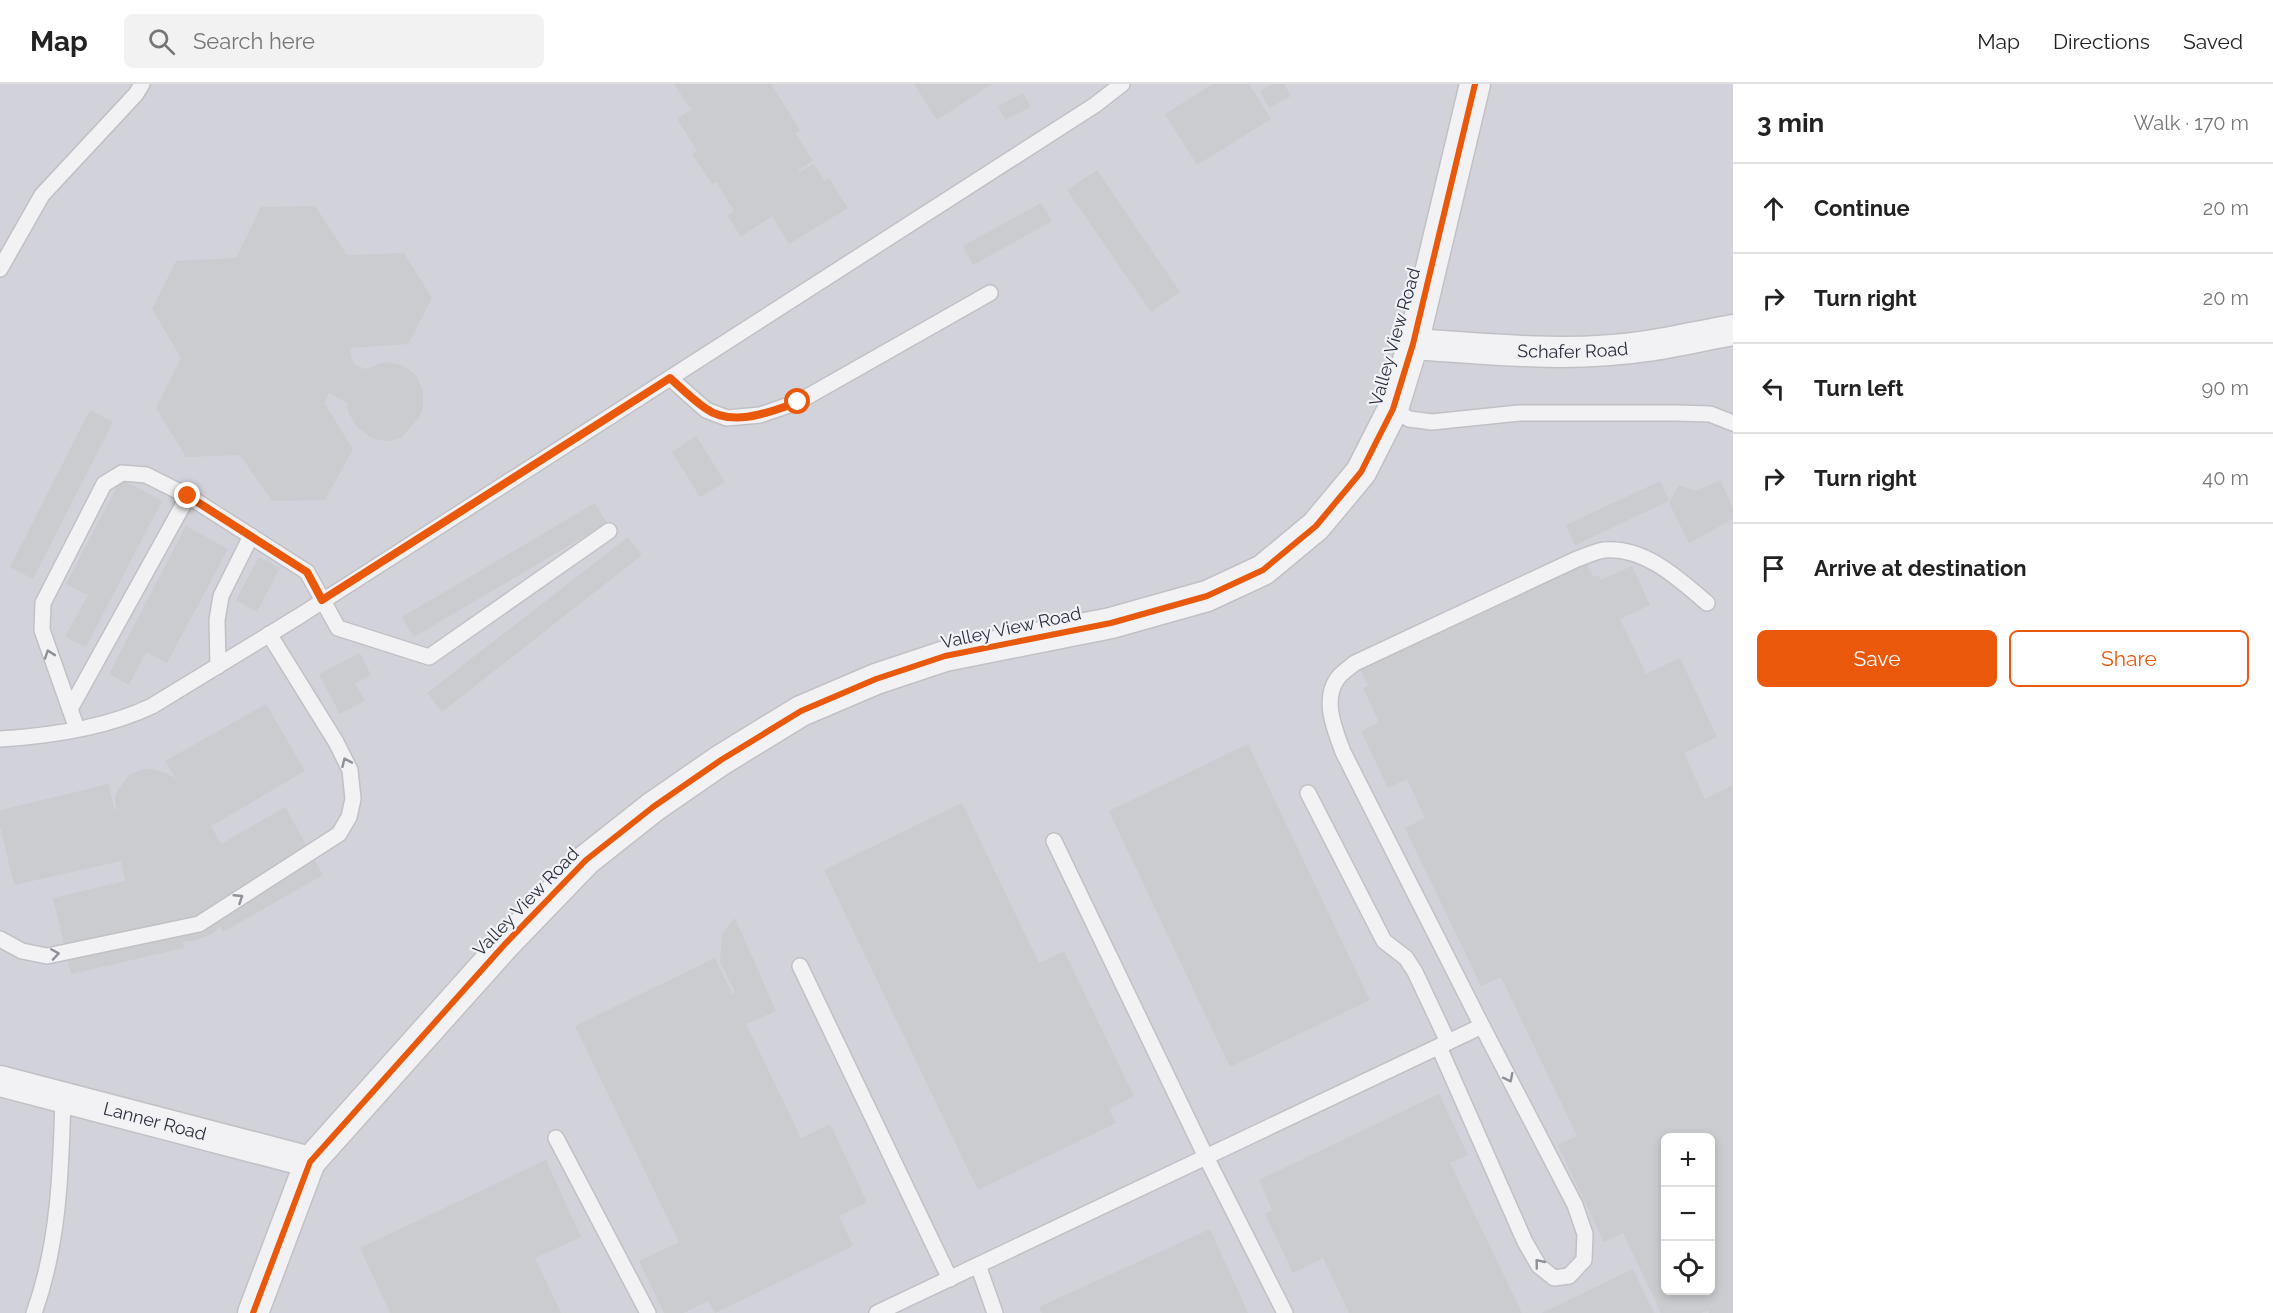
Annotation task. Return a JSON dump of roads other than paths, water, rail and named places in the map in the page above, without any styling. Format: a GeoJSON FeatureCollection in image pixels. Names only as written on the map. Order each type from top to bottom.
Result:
{"type":"FeatureCollection","features":[{"type":"Feature","properties":{"kind":"street","name":"Valley View Road"},"geometry":{"type":"LineString","coordinates":[[253,1313],[310,1162],[545,902],[586,860],[653,807],[721,760],[801,711],[876,680],[945,656],[1111,623],[1196,599],[1263,570],[1316,526],[1361,472],[1393,409],[1413,344],[1475,84]]}},
{"type":"Feature","properties":{"kind":"street","name":"Schafer Road"},"geometry":{"type":"LineString","coordinates":[[1413,344],[1539,352],[1601,350],[1646,346],[1733,330]]}},
{"type":"Feature","properties":{"kind":"street","name":"Lanner Road"},"geometry":{"type":"LineString","coordinates":[[0,1081],[310,1162]]}},
{"type":"Feature","properties":{"kind":"lane"},"geometry":{"type":"LineString","coordinates":[[0,269],[42,195],[121,110],[142,84]]}},
{"type":"Feature","properties":{"kind":"lane"},"geometry":{"type":"LineString","coordinates":[[0,739],[77,729],[127,718],[152,706],[670,378],[1095,105],[1122,84]]}},
{"type":"Feature","properties":{"kind":"lane"},"geometry":{"type":"LineString","coordinates":[[670,378],[706,410],[727,418],[760,415],[798,402],[990,293]]}},
{"type":"Feature","properties":{"kind":"lane"},"geometry":{"type":"LineString","coordinates":[[1393,409],[1409,419],[1432,422],[1520,413],[1676,413],[1710,414],[1733,423]]}},
{"type":"Feature","properties":{"kind":"lane"},"geometry":{"type":"LineString","coordinates":[[77,729],[42,630],[43,603],[104,484],[122,473],[146,475],[188,496],[307,572],[338,628],[429,657],[609,531]]}},
{"type":"Feature","properties":{"kind":"lane"},"geometry":{"type":"LineString","coordinates":[[70,709],[188,496]]}},
{"type":"Feature","properties":{"kind":"lane"},"geometry":{"type":"LineString","coordinates":[[218,666],[217,620],[221,596],[251,536]]}},
{"type":"Feature","properties":{"kind":"lane"},"geometry":{"type":"LineString","coordinates":[[1308,793],[1384,941],[1406,958],[1415,972],[1525,1242],[1539,1266],[1554,1278],[1569,1276],[1584,1260],[1585,1234],[1575,1205],[1343,752],[1331,716],[1331,691],[1338,677],[1355,663],[1577,559],[1604,550],[1627,551],[1667,569],[1707,603]]}},
{"type":"Feature","properties":{"kind":"lane"},"geometry":{"type":"LineString","coordinates":[[0,939],[22,951],[47,956],[199,924],[339,834],[349,817],[353,799],[350,770],[336,742],[269,634]]}},
{"type":"Feature","properties":{"kind":"lane"},"geometry":{"type":"LineString","coordinates":[[1054,841],[1206,1157],[1285,1313]]}},
{"type":"Feature","properties":{"kind":"lane"},"geometry":{"type":"LineString","coordinates":[[800,966],[950,1279]]}},
{"type":"Feature","properties":{"kind":"lane"},"geometry":{"type":"LineString","coordinates":[[878,1313],[1482,1026]]}},
{"type":"Feature","properties":{"kind":"lane"},"geometry":{"type":"LineString","coordinates":[[34,1313],[42,1292],[57,1221],[63,1097]]}},
{"type":"Feature","properties":{"kind":"lane"},"geometry":{"type":"LineString","coordinates":[[556,1138],[648,1313]]}},
{"type":"Feature","properties":{"kind":"lane"},"geometry":{"type":"LineString","coordinates":[[978,1265],[996,1313]]}}]}
